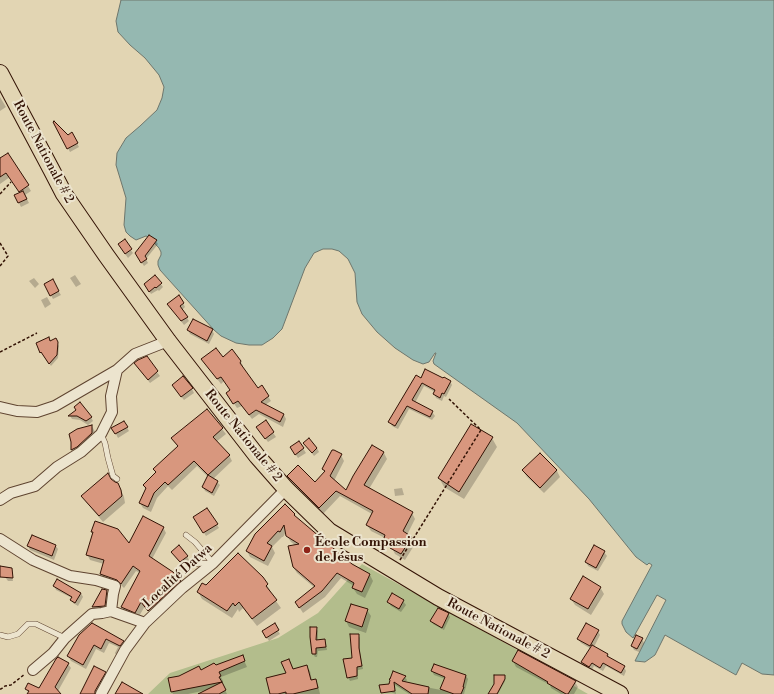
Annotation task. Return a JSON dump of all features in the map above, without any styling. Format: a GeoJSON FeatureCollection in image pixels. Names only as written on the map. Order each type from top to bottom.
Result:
{"type":"FeatureCollection","features":[{"type":"Feature","properties":{"kind":"main road","name":"Route Nationale # 2"},"geometry":{"type":"LineString","coordinates":[[0,73],[64,194],[106,256],[168,341],[257,456],[286,489],[329,531],[438,597],[620,694]]}},
{"type":"Feature","properties":{"kind":"street"},"geometry":{"type":"LineString","coordinates":[[0,407],[17,411],[37,412],[55,406],[117,370],[135,354],[168,341]]}},
{"type":"Feature","properties":{"kind":"street"},"geometry":{"type":"LineString","coordinates":[[0,500],[11,493],[35,486],[57,466],[81,452],[101,434],[112,412],[111,396],[117,370]]}},
{"type":"Feature","properties":{"kind":"street","name":"Localité Datwa"},"geometry":{"type":"LineString","coordinates":[[101,694],[125,650],[145,623],[182,588],[213,563],[286,489]]}},
{"type":"Feature","properties":{"kind":"street"},"geometry":{"type":"LineString","coordinates":[[0,539],[33,560],[70,576],[96,580],[115,586],[111,611]]}},
{"type":"Feature","properties":{"kind":"street"},"geometry":{"type":"LineString","coordinates":[[33,670],[53,653],[65,638],[92,614],[102,614],[111,611],[145,623]]}},
{"type":"Feature","properties":{"kind":"lane"},"geometry":{"type":"LineString","coordinates":[[101,434],[105,443],[113,476],[117,479]]}},
{"type":"Feature","properties":{"kind":"lane"},"geometry":{"type":"LineString","coordinates":[[186,535],[213,563]]}},
{"type":"Feature","properties":{"kind":"lane"},"geometry":{"type":"LineString","coordinates":[[184,564],[213,563]]}},
{"type":"Feature","properties":{"kind":"lane"},"geometry":{"type":"LineString","coordinates":[[0,635],[8,636],[18,634],[28,624],[36,624],[65,638]]}},
{"type":"Feature","properties":{"kind":"path"},"geometry":{"type":"LineString","coordinates":[[0,194],[11,182]]}},
{"type":"Feature","properties":{"kind":"path"},"geometry":{"type":"LineString","coordinates":[[0,243],[8,256],[0,266]]}},
{"type":"Feature","properties":{"kind":"path"},"geometry":{"type":"LineString","coordinates":[[0,352],[37,333]]}},
{"type":"Feature","properties":{"kind":"path"},"geometry":{"type":"LineString","coordinates":[[394,570],[481,430],[449,399]]}},
{"type":"Feature","properties":{"kind":"path"},"geometry":{"type":"LineString","coordinates":[[0,689],[10,685],[33,670]]}},
{"type":"Feature","properties":{"kind":"green space"},"geometry":{"type":"Polygon","coordinates":[[[362,564],[514,648],[588,694],[148,694],[170,673],[278,638],[318,613],[362,564]]]}},
{"type":"Feature","properties":{"kind":"water"},"geometry":{"type":"Polygon","coordinates":[[[121,0],[774,0],[774,675],[762,674],[742,663],[736,675],[665,635],[655,655],[645,662],[635,661],[666,600],[657,595],[633,638],[626,632],[622,621],[652,565],[649,563],[647,565],[636,557],[589,499],[517,423],[434,364],[433,361],[436,353],[429,362],[423,364],[413,360],[395,348],[377,332],[362,314],[357,302],[355,273],[348,259],[339,251],[323,249],[314,253],[305,268],[282,329],[273,338],[262,345],[236,343],[221,336],[214,330],[160,270],[158,261],[161,252],[159,248],[149,237],[146,236],[136,240],[126,232],[124,225],[126,198],[116,165],[117,153],[126,138],[157,110],[162,98],[164,87],[159,75],[145,58],[118,32],[116,21],[121,0]]]}},
{"type":"Feature","properties":{"kind":"building"},"geometry":{"type":"Polygon","coordinates":[[[54,121],[68,135],[72,132],[78,143],[67,149],[53,122],[54,121]]]}},
{"type":"Feature","properties":{"kind":"building"},"geometry":{"type":"Polygon","coordinates":[[[8,153],[29,185],[19,192],[6,173],[0,177],[0,158],[8,153]]]}},
{"type":"Feature","properties":{"kind":"building"},"geometry":{"type":"Polygon","coordinates":[[[23,191],[27,199],[18,203],[14,195],[23,191]]]}},
{"type":"Feature","properties":{"kind":"building"},"geometry":{"type":"Polygon","coordinates":[[[149,235],[157,240],[145,256],[147,259],[141,263],[135,253],[149,235]]]}},
{"type":"Feature","properties":{"kind":"building"},"geometry":{"type":"Polygon","coordinates":[[[125,239],[132,249],[125,254],[118,244],[125,239]]]}},
{"type":"Feature","properties":{"kind":"building"},"geometry":{"type":"Polygon","coordinates":[[[155,275],[162,283],[149,292],[144,284],[155,275]]]}},
{"type":"Feature","properties":{"kind":"building"},"geometry":{"type":"Polygon","coordinates":[[[53,279],[59,291],[50,296],[44,284],[53,279]]]}},
{"type":"Feature","properties":{"kind":"building"},"geometry":{"type":"Polygon","coordinates":[[[179,295],[184,303],[180,306],[188,317],[181,321],[167,304],[179,295]]]}},
{"type":"Feature","properties":{"kind":"building"},"geometry":{"type":"Polygon","coordinates":[[[193,319],[213,329],[207,341],[187,330],[193,319]]]}},
{"type":"Feature","properties":{"kind":"building"},"geometry":{"type":"Polygon","coordinates":[[[49,337],[50,341],[56,338],[58,342],[57,355],[49,364],[41,352],[40,353],[36,343],[49,337]]]}},
{"type":"Feature","properties":{"kind":"building"},"geometry":{"type":"Polygon","coordinates":[[[216,348],[223,357],[232,349],[258,388],[262,385],[269,396],[261,402],[284,414],[280,422],[256,410],[249,415],[238,401],[233,404],[226,393],[230,390],[221,377],[217,379],[201,359],[216,348]]]}},
{"type":"Feature","properties":{"kind":"building"},"geometry":{"type":"Polygon","coordinates":[[[147,356],[158,371],[148,380],[134,363],[147,356]]]}},
{"type":"Feature","properties":{"kind":"building"},"geometry":{"type":"Polygon","coordinates":[[[425,369],[451,381],[440,398],[433,394],[435,390],[422,383],[412,400],[433,411],[430,417],[407,406],[395,426],[388,422],[416,375],[421,378],[425,369]]]}},
{"type":"Feature","properties":{"kind":"building"},"geometry":{"type":"Polygon","coordinates":[[[183,376],[193,388],[181,397],[172,385],[183,376]]]}},
{"type":"Feature","properties":{"kind":"building"},"geometry":{"type":"Polygon","coordinates":[[[80,402],[92,417],[86,421],[77,416],[68,416],[76,410],[74,407],[80,402]]]}},
{"type":"Feature","properties":{"kind":"building"},"geometry":{"type":"Polygon","coordinates":[[[207,409],[223,428],[213,437],[230,455],[208,475],[194,461],[168,485],[165,482],[154,493],[148,507],[139,503],[146,488],[143,485],[156,472],[153,469],[178,446],[171,438],[207,409]]]}},
{"type":"Feature","properties":{"kind":"building"},"geometry":{"type":"Polygon","coordinates":[[[266,420],[274,432],[265,439],[256,427],[266,420]]]}},
{"type":"Feature","properties":{"kind":"building"},"geometry":{"type":"Polygon","coordinates":[[[124,421],[128,427],[115,434],[111,428],[124,421]]]}},
{"type":"Feature","properties":{"kind":"building"},"geometry":{"type":"Polygon","coordinates":[[[471,424],[493,437],[459,492],[438,478],[471,424]]]}},
{"type":"Feature","properties":{"kind":"building"},"geometry":{"type":"Polygon","coordinates":[[[92,425],[92,433],[77,447],[71,450],[69,434],[77,429],[92,425]]]}},
{"type":"Feature","properties":{"kind":"building"},"geometry":{"type":"Polygon","coordinates":[[[309,438],[317,448],[312,453],[303,443],[309,438]]]}},
{"type":"Feature","properties":{"kind":"building"},"geometry":{"type":"Polygon","coordinates":[[[299,441],[304,448],[295,455],[290,447],[299,441]]]}},
{"type":"Feature","properties":{"kind":"building"},"geometry":{"type":"Polygon","coordinates":[[[372,445],[384,452],[364,485],[413,512],[403,531],[412,537],[401,554],[390,548],[393,543],[384,538],[385,535],[366,525],[373,511],[336,491],[319,508],[287,476],[298,465],[315,482],[325,471],[322,469],[332,450],[334,450],[342,454],[330,476],[346,490],[372,445]]]}},
{"type":"Feature","properties":{"kind":"building"},"geometry":{"type":"Polygon","coordinates":[[[540,453],[557,470],[540,488],[522,470],[540,453]]]}},
{"type":"Feature","properties":{"kind":"building"},"geometry":{"type":"Polygon","coordinates":[[[108,473],[111,479],[118,483],[122,496],[99,516],[81,496],[108,473]]]}},
{"type":"Feature","properties":{"kind":"building"},"geometry":{"type":"Polygon","coordinates":[[[208,475],[218,481],[212,493],[202,487],[208,475]]]}},
{"type":"Feature","properties":{"kind":"building"},"geometry":{"type":"Polygon","coordinates":[[[285,504],[295,514],[294,515],[352,564],[370,574],[362,592],[352,588],[354,583],[337,573],[322,591],[299,608],[295,602],[315,586],[293,567],[288,546],[299,544],[286,536],[284,525],[280,532],[278,531],[267,543],[272,546],[264,561],[246,551],[255,534],[285,504]]]}},
{"type":"Feature","properties":{"kind":"building"},"geometry":{"type":"Polygon","coordinates":[[[207,508],[218,524],[203,533],[193,517],[207,508]]]}},
{"type":"Feature","properties":{"kind":"building"},"geometry":{"type":"Polygon","coordinates":[[[143,516],[164,527],[149,556],[173,572],[181,581],[148,611],[141,602],[135,613],[121,607],[140,571],[133,566],[121,584],[117,580],[100,574],[104,560],[86,555],[95,521],[118,529],[129,543],[143,516]]]}},
{"type":"Feature","properties":{"kind":"building"},"geometry":{"type":"Polygon","coordinates":[[[32,535],[56,545],[52,556],[27,546],[32,535]]]}},
{"type":"Feature","properties":{"kind":"building"},"geometry":{"type":"Polygon","coordinates":[[[179,545],[188,556],[180,562],[171,552],[179,545]]]}},
{"type":"Feature","properties":{"kind":"building"},"geometry":{"type":"Polygon","coordinates":[[[594,545],[605,551],[596,568],[585,562],[594,545]]]}},
{"type":"Feature","properties":{"kind":"building"},"geometry":{"type":"Polygon","coordinates":[[[238,553],[263,577],[268,584],[266,586],[277,600],[252,619],[239,602],[235,606],[233,603],[227,611],[197,592],[202,583],[206,585],[238,553]]]}},
{"type":"Feature","properties":{"kind":"building"},"geometry":{"type":"Polygon","coordinates":[[[0,566],[12,568],[13,578],[0,577],[0,566]]]}},
{"type":"Feature","properties":{"kind":"building"},"geometry":{"type":"Polygon","coordinates":[[[583,576],[601,587],[588,609],[570,599],[583,576]]]}},
{"type":"Feature","properties":{"kind":"building"},"geometry":{"type":"Polygon","coordinates":[[[57,579],[81,593],[75,603],[70,600],[72,597],[53,586],[57,579]]]}},
{"type":"Feature","properties":{"kind":"building"},"geometry":{"type":"Polygon","coordinates":[[[102,589],[107,590],[105,606],[92,607],[102,589]]]}},
{"type":"Feature","properties":{"kind":"building"},"geometry":{"type":"Polygon","coordinates":[[[392,593],[404,600],[399,609],[387,602],[392,593]]]}},
{"type":"Feature","properties":{"kind":"building"},"geometry":{"type":"Polygon","coordinates":[[[351,604],[368,609],[362,627],[345,621],[351,604]]]}},
{"type":"Feature","properties":{"kind":"building"},"geometry":{"type":"Polygon","coordinates":[[[438,608],[449,613],[442,628],[430,621],[438,608]]]}},
{"type":"Feature","properties":{"kind":"building"},"geometry":{"type":"Polygon","coordinates":[[[92,623],[124,641],[120,646],[106,639],[101,649],[94,645],[83,665],[67,656],[79,635],[92,623]]]}},
{"type":"Feature","properties":{"kind":"building"},"geometry":{"type":"Polygon","coordinates":[[[275,623],[279,630],[266,638],[262,631],[275,623]]]}},
{"type":"Feature","properties":{"kind":"building"},"geometry":{"type":"Polygon","coordinates":[[[586,623],[599,630],[590,646],[577,639],[586,623]]]}},
{"type":"Feature","properties":{"kind":"building"},"geometry":{"type":"Polygon","coordinates":[[[310,627],[317,627],[316,640],[325,639],[326,647],[316,648],[316,654],[312,654],[310,627]]]}},
{"type":"Feature","properties":{"kind":"building"},"geometry":{"type":"Polygon","coordinates":[[[350,634],[359,634],[359,648],[362,666],[357,667],[357,676],[347,678],[343,659],[352,658],[350,634]]]}},
{"type":"Feature","properties":{"kind":"building"},"geometry":{"type":"Polygon","coordinates":[[[636,635],[643,638],[637,649],[631,646],[636,635]]]}},
{"type":"Feature","properties":{"kind":"building"},"geometry":{"type":"Polygon","coordinates":[[[592,645],[608,654],[607,656],[625,666],[621,673],[603,663],[600,668],[592,663],[589,667],[581,662],[592,645]]]}},
{"type":"Feature","properties":{"kind":"building"},"geometry":{"type":"Polygon","coordinates":[[[518,650],[576,681],[568,694],[512,661],[518,650]]]}},
{"type":"Feature","properties":{"kind":"building"},"geometry":{"type":"Polygon","coordinates":[[[243,655],[245,661],[219,672],[221,676],[219,677],[222,682],[171,692],[168,678],[179,676],[199,666],[201,670],[214,663],[216,665],[243,655]]]}},
{"type":"Feature","properties":{"kind":"building"},"geometry":{"type":"Polygon","coordinates":[[[58,657],[69,663],[55,687],[61,694],[27,694],[29,691],[25,689],[28,683],[39,688],[58,657]]]}},
{"type":"Feature","properties":{"kind":"building"},"geometry":{"type":"Polygon","coordinates":[[[289,659],[293,669],[307,665],[311,680],[316,679],[318,688],[293,694],[286,694],[286,692],[270,694],[266,678],[286,673],[281,662],[289,659]]]}},
{"type":"Feature","properties":{"kind":"building"},"geometry":{"type":"Polygon","coordinates":[[[434,664],[466,675],[461,694],[454,694],[440,689],[445,677],[431,671],[434,664]]]}},
{"type":"Feature","properties":{"kind":"building"},"geometry":{"type":"Polygon","coordinates":[[[94,666],[106,672],[95,691],[95,694],[80,694],[94,666]]]}},
{"type":"Feature","properties":{"kind":"building"},"geometry":{"type":"Polygon","coordinates":[[[393,671],[406,676],[402,681],[429,687],[428,694],[412,694],[394,682],[395,691],[381,693],[379,685],[389,684],[389,679],[393,671]]]}},
{"type":"Feature","properties":{"kind":"building"},"geometry":{"type":"Polygon","coordinates":[[[494,675],[505,675],[505,679],[497,694],[488,694],[494,684],[494,675]]]}},
{"type":"Feature","properties":{"kind":"building"},"geometry":{"type":"Polygon","coordinates":[[[122,682],[143,694],[115,694],[122,682]]]}},
{"type":"Feature","properties":{"kind":"building"},"geometry":{"type":"Polygon","coordinates":[[[222,682],[226,690],[219,694],[198,694],[222,682]]]}},
{"type":"Feature","properties":{"kind":"place","name":"École Compassion de Jésus"},"geometry":{"type":"Point","coordinates":[307,550]}}]}
